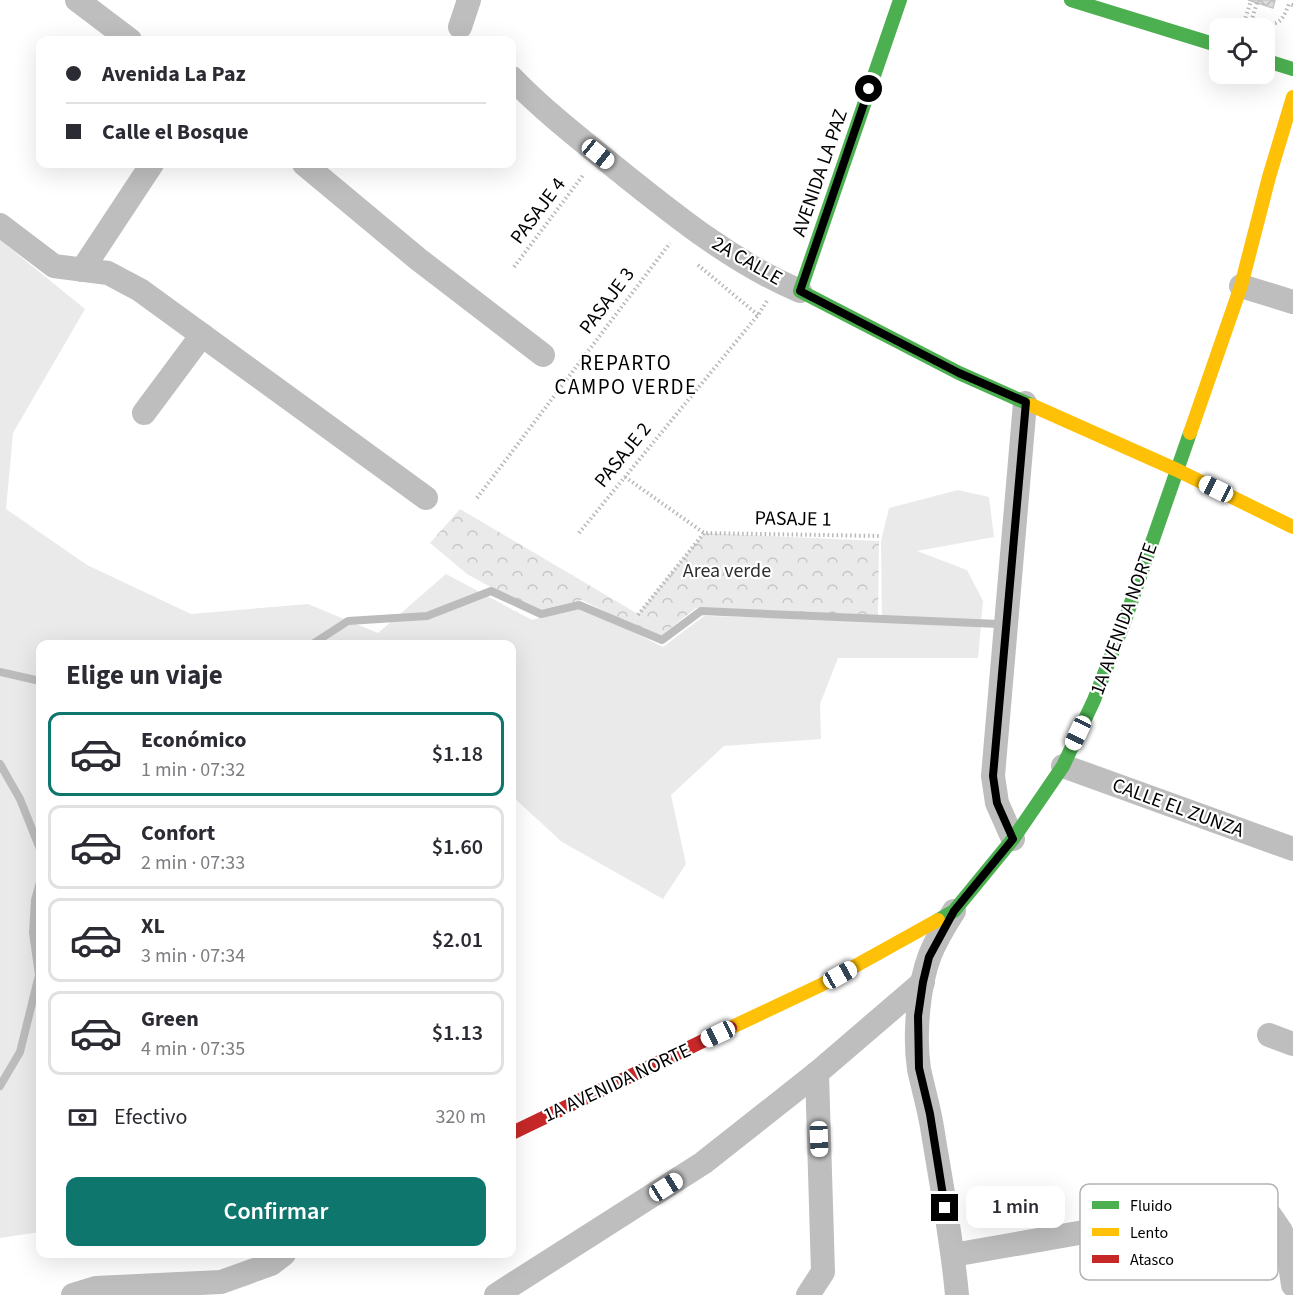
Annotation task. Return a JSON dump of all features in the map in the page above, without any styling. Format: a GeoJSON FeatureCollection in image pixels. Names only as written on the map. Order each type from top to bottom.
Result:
{"type":"FeatureCollection","features":[{"type":"Feature","properties":{"kind":"street"},"geometry":{"type":"LineString","coordinates":[[77,0],[125,36]]}},
{"type":"Feature","properties":{"kind":"street"},"geometry":{"type":"LineString","coordinates":[[459,36],[469,0]]}},
{"type":"Feature","properties":{"kind":"street","name":"AVENIDA LA PAZ"},"geometry":{"type":"LineString","coordinates":[[790,286],[900,0]]}},
{"type":"Feature","properties":{"kind":"street"},"geometry":{"type":"LineString","coordinates":[[1071,0],[1209,43]]}},
{"type":"Feature","properties":{"kind":"street"},"geometry":{"type":"LineString","coordinates":[[1275,63],[1293,69]]}},
{"type":"Feature","properties":{"kind":"street","name":"2A CALLE"},"geometry":{"type":"LineString","coordinates":[[516,82],[543,110],[690,228],[790,286],[959,373],[1177,470],[1293,527]]}},
{"type":"Feature","properties":{"kind":"street","name":"1A AVENIDA NORTE"},"geometry":{"type":"LineString","coordinates":[[516,1131],[821,985],[954,911],[1013,839],[1063,766],[1094,700],[1125,620],[1241,286],[1269,177],[1293,97]]}},
{"type":"Feature","properties":{"kind":"street"},"geometry":{"type":"LineString","coordinates":[[82,270],[149,168]]}},
{"type":"Feature","properties":{"kind":"street"},"geometry":{"type":"LineString","coordinates":[[309,168],[418,259],[543,355]]}},
{"type":"Feature","properties":{"kind":"street"},"geometry":{"type":"LineString","coordinates":[[0,225],[54,266],[108,273],[140,290],[426,498]]}},
{"type":"Feature","properties":{"kind":"street"},"geometry":{"type":"LineString","coordinates":[[1241,286],[1293,302]]}},
{"type":"Feature","properties":{"kind":"street"},"geometry":{"type":"LineString","coordinates":[[144,413],[202,334]]}},
{"type":"Feature","properties":{"kind":"street"},"geometry":{"type":"LineString","coordinates":[[1013,839],[997,803],[993,776],[1026,402]]}},
{"type":"Feature","properties":{"kind":"street","name":"CALLE EL ZUNZA"},"geometry":{"type":"LineString","coordinates":[[1063,766],[1293,849]]}},
{"type":"Feature","properties":{"kind":"street"},"geometry":{"type":"LineString","coordinates":[[954,911],[929,957],[918,1016],[919,1068],[930,1114],[953,1255],[957,1295]]}},
{"type":"Feature","properties":{"kind":"street"},"geometry":{"type":"LineString","coordinates":[[496,1295],[703,1163],[817,1073],[923,982]]}},
{"type":"Feature","properties":{"kind":"street"},"geometry":{"type":"LineString","coordinates":[[1269,1035],[1293,1044]]}},
{"type":"Feature","properties":{"kind":"street"},"geometry":{"type":"LineString","coordinates":[[808,1295],[823,1272],[817,1073]]}},
{"type":"Feature","properties":{"kind":"street"},"geometry":{"type":"LineString","coordinates":[[1278,1227],[1289,1258],[1293,1285]]}},
{"type":"Feature","properties":{"kind":"street"},"geometry":{"type":"LineString","coordinates":[[953,1255],[1080,1233]]}},
{"type":"Feature","properties":{"kind":"street"},"geometry":{"type":"LineString","coordinates":[[74,1295],[96,1288],[221,1282],[271,1264],[279,1258]]}},
{"type":"Feature","properties":{"kind":"path"},"geometry":{"type":"LineString","coordinates":[[1245,18],[1251,1]]}},
{"type":"Feature","properties":{"kind":"path"},"geometry":{"type":"LineString","coordinates":[[1257,3],[1252,19],[1269,24],[1280,21],[1285,16],[1289,4],[1293,5]]}},
{"type":"Feature","properties":{"kind":"path","name":"PASAJE 4"},"geometry":{"type":"LineString","coordinates":[[514,267],[585,173]]}},
{"type":"Feature","properties":{"kind":"path","name":"PASAJE 3"},"geometry":{"type":"LineString","coordinates":[[477,498],[670,242],[679,249]]}},
{"type":"Feature","properties":{"kind":"path"},"geometry":{"type":"LineString","coordinates":[[696,264],[758,315]]}},
{"type":"Feature","properties":{"kind":"path","name":"PASAJE 2"},"geometry":{"type":"LineString","coordinates":[[579,533],[758,315],[790,286]]}},
{"type":"Feature","properties":{"kind":"path"},"geometry":{"type":"LineString","coordinates":[[625,477],[704,532],[638,615]]}},
{"type":"Feature","properties":{"kind":"path","name":"PASAJE 1"},"geometry":{"type":"LineString","coordinates":[[704,532],[881,536]]}},
{"type":"Feature","properties":{"kind":"green space"},"geometry":{"type":"Polygon","coordinates":[[[0,240],[85,309],[13,433],[6,509],[87,565],[191,614],[308,604],[378,633],[446,574],[532,620],[581,606],[663,647],[704,616],[882,620],[881,541],[889,508],[958,490],[989,497],[994,537],[917,551],[967,570],[983,601],[978,658],[838,658],[820,704],[821,739],[724,746],[671,795],[686,864],[663,899],[562,842],[516,800],[516,640],[36,640],[36,1233],[0,1238],[0,240]]]}},
{"type":"Feature","properties":{"kind":"green space","name":"Area verde"},"geometry":{"type":"Polygon","coordinates":[[[460,509],[638,614],[704,533],[879,541],[878,615],[696,608],[658,638],[582,600],[534,611],[467,574],[430,543],[460,509]]]}},
{"type":"Feature","properties":{"kind":"building"},"geometry":{"type":"Polygon","coordinates":[[[1248,0],[1275,0],[1273,8],[1248,0]]]}},
{"type":"Feature","properties":{"kind":"waterway"},"geometry":{"type":"LineString","coordinates":[[319,640],[348,621],[427,616],[491,591],[541,614],[579,605],[662,640],[701,611],[999,624]]}},
{"type":"Feature","properties":{"kind":"waterway"},"geometry":{"type":"LineString","coordinates":[[0,672],[36,680]]}},
{"type":"Feature","properties":{"kind":"waterway"},"geometry":{"type":"LineString","coordinates":[[0,764],[20,799],[36,839]]}},
{"type":"Feature","properties":{"kind":"waterway"},"geometry":{"type":"LineString","coordinates":[[36,896],[33,933],[36,954]]}},
{"type":"Feature","properties":{"kind":"waterway"},"geometry":{"type":"LineString","coordinates":[[0,1086],[20,1052],[36,987]]}},
{"type":"Feature","properties":{"kind":"traffic: fast"},"geometry":{"type":"LineString","coordinates":[[900,0],[800,291],[959,373],[1031,405]]}},
{"type":"Feature","properties":{"kind":"traffic: fast"},"geometry":{"type":"LineString","coordinates":[[1071,0],[1209,43]]}},
{"type":"Feature","properties":{"kind":"traffic: fast"},"geometry":{"type":"LineString","coordinates":[[1275,63],[1293,69]]}},
{"type":"Feature","properties":{"kind":"traffic: fast"},"geometry":{"type":"LineString","coordinates":[[938,920],[954,911],[1013,839],[1063,766],[1094,700],[1125,620],[1190,433]]}},
{"type":"Feature","properties":{"kind":"traffic: slow"},"geometry":{"type":"LineString","coordinates":[[1190,433],[1241,286],[1269,177],[1293,97]]}},
{"type":"Feature","properties":{"kind":"traffic: slow"},"geometry":{"type":"LineString","coordinates":[[1031,405],[1177,470],[1293,527]]}},
{"type":"Feature","properties":{"kind":"traffic: slow"},"geometry":{"type":"LineString","coordinates":[[730,1028],[821,985],[938,920]]}},
{"type":"Feature","properties":{"kind":"traffic: jam"},"geometry":{"type":"LineString","coordinates":[[516,1131],[730,1028]]}},
{"type":"Feature","properties":{"kind":"district","name":"REPARTO CAMPO VERDE"},"geometry":{"type":"Point","coordinates":[626,375]}},
{"type":"Feature","properties":{"kind":"route"},"geometry":{"type":"LineString","coordinates":[[869,89],[800,291],[959,373],[1026,402],[993,776],[997,803],[1013,839],[954,911],[939,936],[929,957],[918,1016],[919,1068],[930,1114],[945,1208]]}}]}
